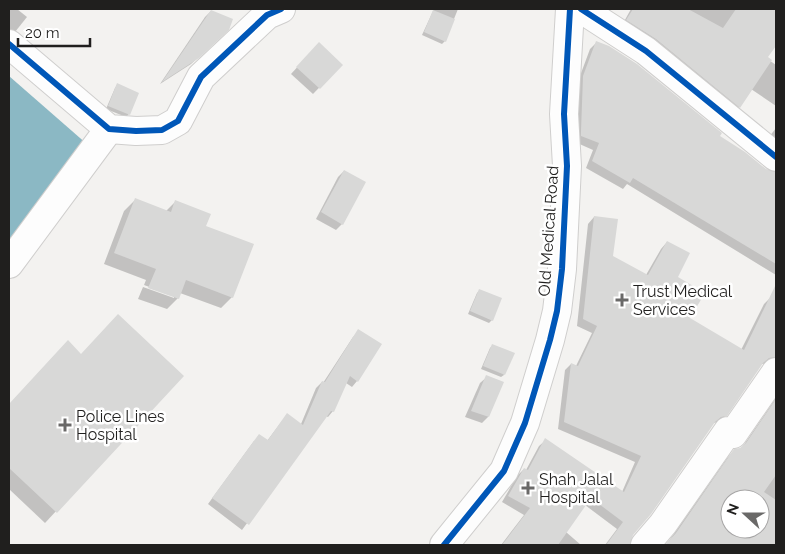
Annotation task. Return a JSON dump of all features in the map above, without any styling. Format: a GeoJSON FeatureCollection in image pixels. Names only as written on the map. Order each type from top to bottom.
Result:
{"type":"FeatureCollection","features":[{"type":"Feature","properties":{"kind":"street"},"geometry":{"type":"LineString","coordinates":[[9,44],[109,129],[162,130],[178,121],[201,77],[267,15],[281,9]]}},
{"type":"Feature","properties":{"kind":"street","name":"Old Medical Road"},"geometry":{"type":"LineString","coordinates":[[444,545],[504,471],[525,423],[557,311],[562,269],[567,166],[564,114],[570,9]]}},
{"type":"Feature","properties":{"kind":"street"},"geometry":{"type":"LineString","coordinates":[[581,9],[646,51],[776,157]]}},
{"type":"Feature","properties":{"kind":"street"},"geometry":{"type":"LineString","coordinates":[[9,264],[109,129]]}},
{"type":"Feature","properties":{"kind":"street"},"geometry":{"type":"LineString","coordinates":[[645,545],[663,524],[728,431],[733,434],[776,372]]}},
{"type":"Feature","properties":{"kind":"water"},"geometry":{"type":"Polygon","coordinates":[[[9,76],[88,145],[9,244],[9,76]]]}},
{"type":"Feature","properties":{"kind":"building"},"geometry":{"type":"Polygon","coordinates":[[[633,9],[688,9],[723,28],[736,9],[776,9],[776,46],[768,57],[772,60],[740,108],[656,39],[626,20],[633,9]]]}},
{"type":"Feature","properties":{"kind":"building"},"geometry":{"type":"Polygon","coordinates":[[[211,10],[233,19],[229,30],[199,58],[162,82],[211,10]]]}},
{"type":"Feature","properties":{"kind":"building"},"geometry":{"type":"Polygon","coordinates":[[[433,10],[455,19],[446,42],[424,32],[433,10]]]}},
{"type":"Feature","properties":{"kind":"building"},"geometry":{"type":"Polygon","coordinates":[[[596,41],[609,46],[637,64],[722,133],[720,136],[745,152],[766,169],[776,172],[776,264],[633,178],[630,183],[592,161],[599,143],[581,136],[581,131],[583,76],[596,41]]]}},
{"type":"Feature","properties":{"kind":"building"},"geometry":{"type":"Polygon","coordinates":[[[319,42],[343,65],[320,89],[296,67],[319,42]]]}},
{"type":"Feature","properties":{"kind":"building"},"geometry":{"type":"Polygon","coordinates":[[[117,83],[139,93],[130,115],[108,106],[117,83]]]}},
{"type":"Feature","properties":{"kind":"building"},"geometry":{"type":"Polygon","coordinates":[[[344,170],[366,182],[343,225],[321,212],[344,170]]]}},
{"type":"Feature","properties":{"kind":"building"},"geometry":{"type":"Polygon","coordinates":[[[135,198],[171,212],[175,200],[211,214],[206,226],[254,244],[233,298],[186,280],[179,299],[148,288],[156,269],[114,253],[135,198]]]}},
{"type":"Feature","properties":{"kind":"building"},"geometry":{"type":"Polygon","coordinates":[[[594,216],[618,219],[613,256],[648,275],[667,241],[690,253],[678,277],[705,293],[690,318],[744,350],[776,284],[776,357],[769,358],[763,363],[727,416],[721,417],[715,422],[651,514],[633,535],[630,545],[606,545],[623,522],[591,498],[558,545],[502,545],[530,508],[508,496],[524,468],[528,470],[545,438],[624,492],[641,456],[564,422],[571,363],[578,366],[597,326],[583,319],[594,216]]]}},
{"type":"Feature","properties":{"kind":"building"},"geometry":{"type":"Polygon","coordinates":[[[479,289],[502,298],[493,321],[470,311],[479,289]]]}},
{"type":"Feature","properties":{"kind":"building"},"geometry":{"type":"Polygon","coordinates":[[[118,314],[184,376],[57,513],[9,468],[9,404],[68,340],[81,354],[118,314]]]}},
{"type":"Feature","properties":{"kind":"building"},"geometry":{"type":"Polygon","coordinates":[[[358,329],[382,344],[358,382],[350,376],[334,412],[331,411],[249,525],[212,498],[259,434],[268,440],[287,413],[303,425],[322,381],[325,382],[358,329]]]}},
{"type":"Feature","properties":{"kind":"building"},"geometry":{"type":"Polygon","coordinates":[[[492,344],[515,353],[505,375],[483,366],[492,344]]]}},
{"type":"Feature","properties":{"kind":"building"},"geometry":{"type":"Polygon","coordinates":[[[486,375],[504,382],[489,417],[471,411],[486,375]]]}},
{"type":"Feature","properties":{"kind":"building"},"geometry":{"type":"Polygon","coordinates":[[[776,399],[776,475],[766,489],[720,489],[720,539],[770,539],[770,496],[776,500],[776,545],[665,545],[676,533],[734,449],[740,448],[746,443],[776,399]]]}},
{"type":"Feature","properties":{"kind":"cycle path"},"geometry":{"type":"LineString","coordinates":[[9,44],[109,129],[162,130],[178,121],[201,77],[267,15],[281,9]]}},
{"type":"Feature","properties":{"kind":"cycle path"},"geometry":{"type":"LineString","coordinates":[[444,545],[504,471],[525,423],[557,311],[562,269],[567,166],[564,114],[570,9]]}},
{"type":"Feature","properties":{"kind":"cycle path"},"geometry":{"type":"LineString","coordinates":[[581,9],[646,51],[776,157]]}},
{"type":"Feature","properties":{"kind":"place","name":"Trust Medical Services"},"geometry":{"type":"Point","coordinates":[622,300]}},
{"type":"Feature","properties":{"kind":"place","name":"Police Lines Hospital"},"geometry":{"type":"Point","coordinates":[65,425]}},
{"type":"Feature","properties":{"kind":"place","name":"Shah Jalal Hospital"},"geometry":{"type":"Point","coordinates":[528,488]}}]}
